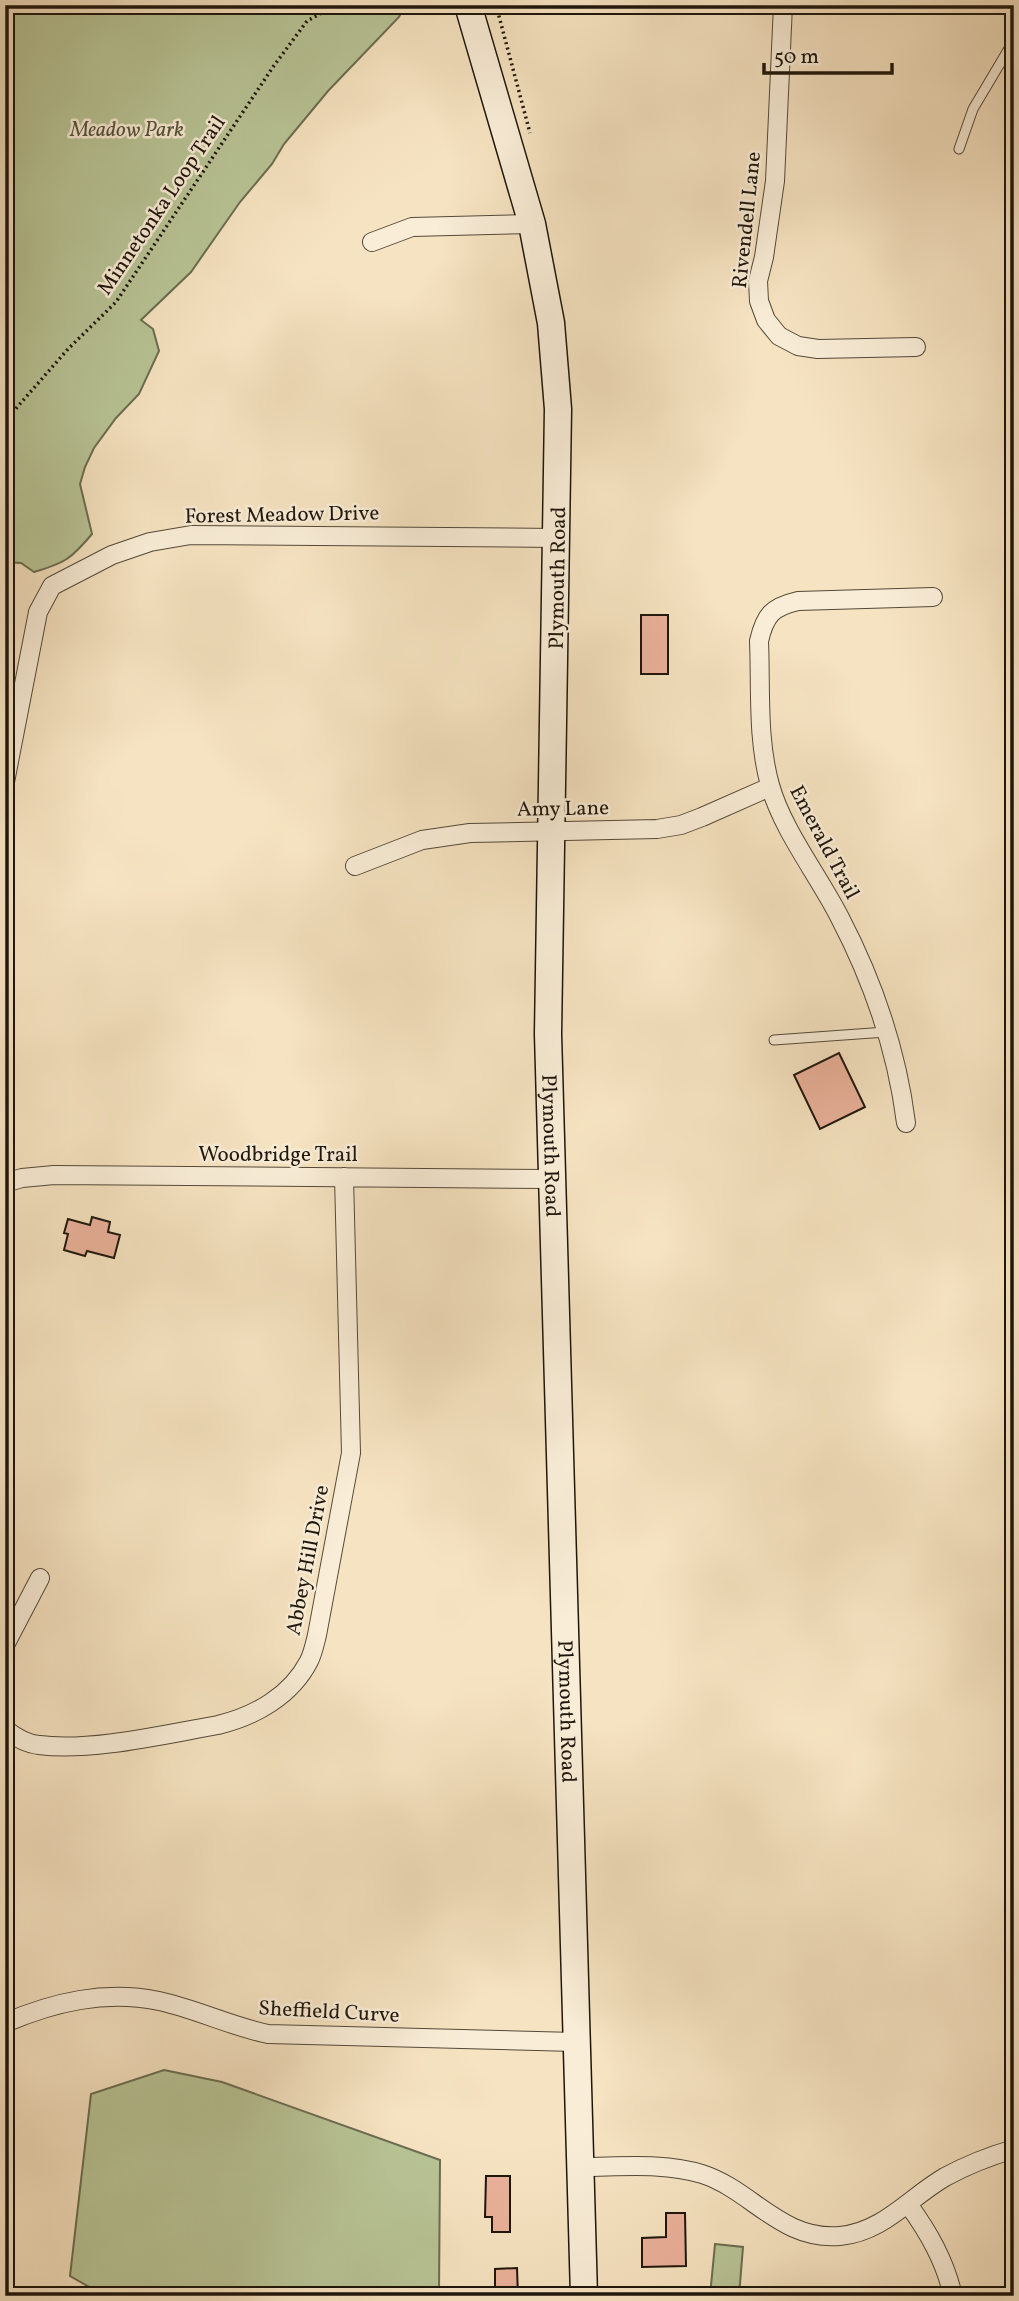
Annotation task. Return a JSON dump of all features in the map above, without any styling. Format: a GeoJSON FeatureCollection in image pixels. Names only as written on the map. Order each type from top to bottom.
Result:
{"type":"FeatureCollection","features":[{"type":"Feature","properties":{"kind":"main road","name":"Plymouth Road"},"geometry":{"type":"LineString","coordinates":[[468,5],[532,224],[551,323],[558,409],[548,1034],[584,2296]]}},
{"type":"Feature","properties":{"kind":"street","name":"Rivendell Lane"},"geometry":{"type":"LineString","coordinates":[[783,5],[775,181],[758,281],[759,301],[766,320],[779,336],[798,346],[818,349],[916,347]]}},
{"type":"Feature","properties":{"kind":"street"},"geometry":{"type":"LineString","coordinates":[[372,242],[412,227],[532,224]]}},
{"type":"Feature","properties":{"kind":"street","name":"Forest Meadow Drive"},"geometry":{"type":"LineString","coordinates":[[5,782],[38,612],[52,586],[112,555],[150,542],[191,535],[557,538]]}},
{"type":"Feature","properties":{"kind":"street","name":"Emerald Trail"},"geometry":{"type":"LineString","coordinates":[[905,1123],[901,1087],[878,1003],[840,918],[784,818],[770,787],[762,741],[759,641],[762,626],[770,613],[783,604],[798,601],[933,597]]}},
{"type":"Feature","properties":{"kind":"street","name":"Amy Lane"},"geometry":{"type":"LineString","coordinates":[[355,866],[422,840],[470,833],[681,825],[770,787]]}},
{"type":"Feature","properties":{"kind":"street","name":"Woodbridge Trail"},"geometry":{"type":"LineString","coordinates":[[5,1183],[22,1178],[54,1175],[552,1179]]}},
{"type":"Feature","properties":{"kind":"street","name":"Abbey Hill Drive"},"geometry":{"type":"LineString","coordinates":[[5,1729],[22,1741],[39,1745],[81,1745],[218,1726],[240,1720],[276,1700],[294,1683],[310,1660],[351,1453],[344,1177]]}},
{"type":"Feature","properties":{"kind":"street"},"geometry":{"type":"LineString","coordinates":[[5,1645],[40,1578]]}},
{"type":"Feature","properties":{"kind":"street","name":"Sheffield Curve"},"geometry":{"type":"LineString","coordinates":[[5,2023],[39,2008],[78,2000],[118,1997],[158,2001],[240,2028],[268,2034],[575,2042]]}},
{"type":"Feature","properties":{"kind":"street"},"geometry":{"type":"LineString","coordinates":[[580,2168],[654,2166],[704,2175],[787,2226],[812,2235],[838,2236],[863,2232],[971,2164],[1014,2149]]}},
{"type":"Feature","properties":{"kind":"street"},"geometry":{"type":"LineString","coordinates":[[908,2204],[928,2232],[943,2262],[953,2296]]}},
{"type":"Feature","properties":{"kind":"lane"},"geometry":{"type":"LineString","coordinates":[[959,149],[973,109],[1014,40]]}},
{"type":"Feature","properties":{"kind":"lane"},"geometry":{"type":"LineString","coordinates":[[774,1040],[886,1032]]}},
{"type":"Feature","properties":{"kind":"path","name":"Minnetonka Loop Trail"},"geometry":{"type":"LineString","coordinates":[[5,421],[68,349],[117,302],[272,67],[307,21],[336,5]]}},
{"type":"Feature","properties":{"kind":"green space","name":"Meadow Park"},"geometry":{"type":"Polygon","coordinates":[[[5,5],[405,5],[399,17],[328,91],[284,144],[191,272],[141,320],[153,329],[159,351],[139,394],[116,418],[94,448],[85,467],[80,484],[92,534],[67,559],[34,572],[21,563],[5,562],[5,5]]]}},
{"type":"Feature","properties":{"kind":"green space"},"geometry":{"type":"Polygon","coordinates":[[[164,2070],[222,2082],[440,2160],[439,2296],[105,2296],[70,2276],[91,2094],[164,2070]]]}},
{"type":"Feature","properties":{"kind":"green space"},"geometry":{"type":"Polygon","coordinates":[[[715,2244],[743,2247],[739,2296],[710,2296],[715,2244]]]}},
{"type":"Feature","properties":{"kind":"building"},"geometry":{"type":"Polygon","coordinates":[[[641,615],[668,615],[668,674],[641,674],[641,615]]]}},
{"type":"Feature","properties":{"kind":"building"},"geometry":{"type":"Polygon","coordinates":[[[839,1053],[865,1107],[820,1129],[794,1075],[839,1053]]]}},
{"type":"Feature","properties":{"kind":"building"},"geometry":{"type":"Polygon","coordinates":[[[92,1217],[110,1222],[108,1232],[120,1235],[114,1258],[87,1251],[85,1256],[64,1250],[68,1234],[64,1233],[68,1219],[90,1225],[92,1217]]]}},
{"type":"Feature","properties":{"kind":"building"},"geometry":{"type":"Polygon","coordinates":[[[486,2176],[510,2176],[510,2232],[492,2232],[492,2217],[485,2217],[486,2176]]]}},
{"type":"Feature","properties":{"kind":"building"},"geometry":{"type":"Polygon","coordinates":[[[666,2213],[685,2213],[686,2266],[642,2267],[642,2238],[666,2237],[666,2213]]]}},
{"type":"Feature","properties":{"kind":"building"},"geometry":{"type":"Polygon","coordinates":[[[517,2268],[518,2296],[495,2296],[495,2269],[517,2268]]]}}]}
